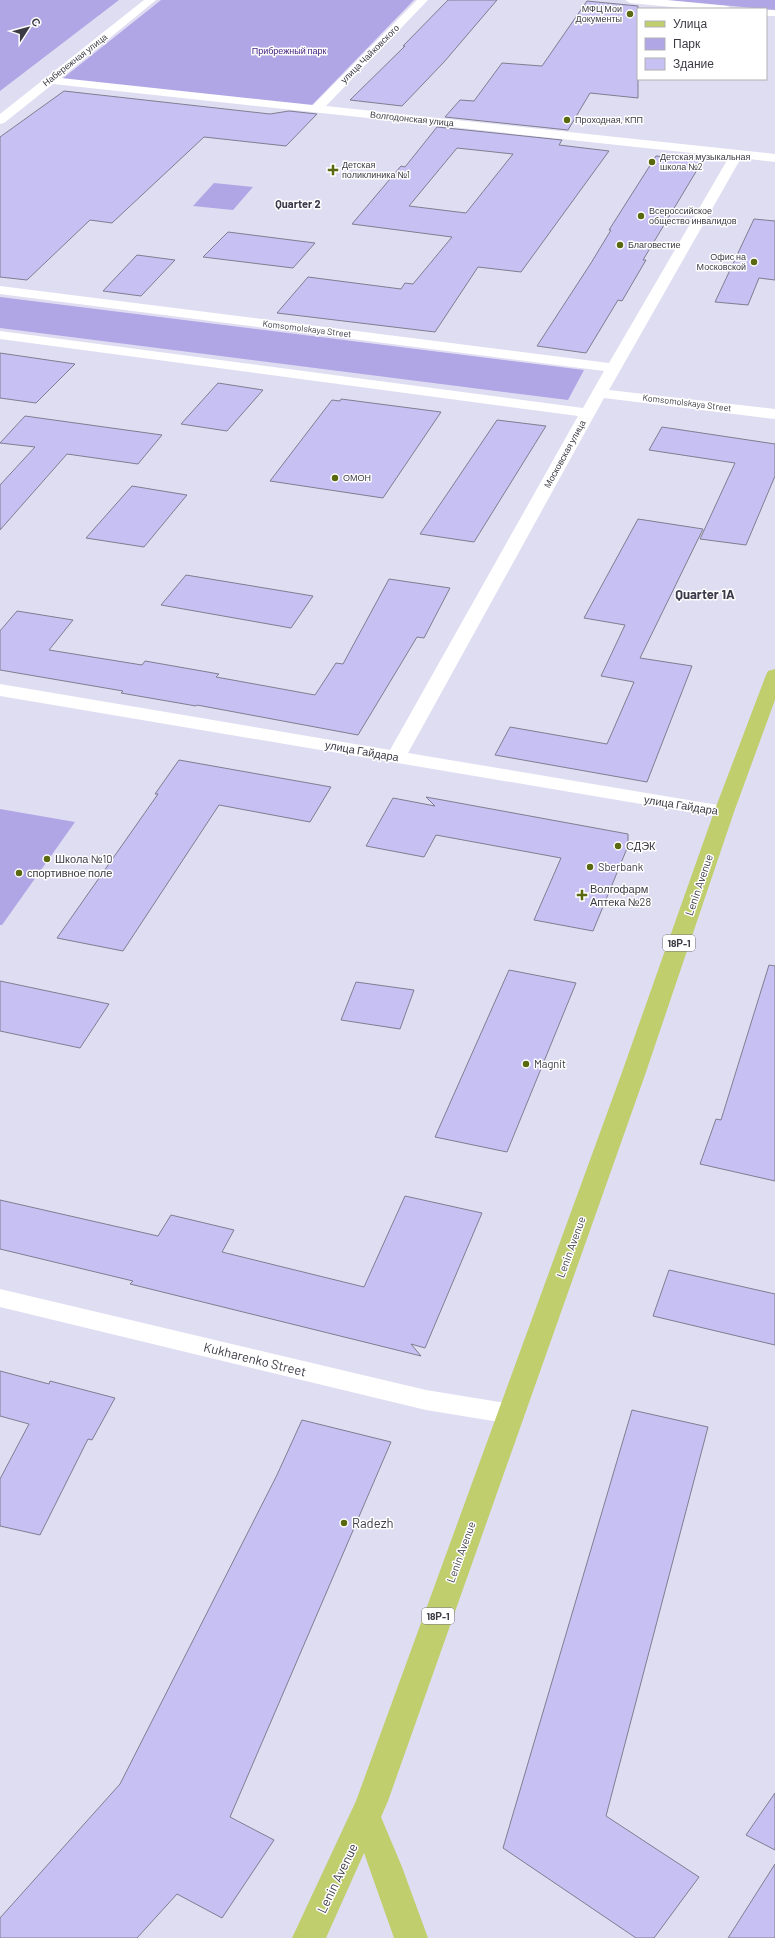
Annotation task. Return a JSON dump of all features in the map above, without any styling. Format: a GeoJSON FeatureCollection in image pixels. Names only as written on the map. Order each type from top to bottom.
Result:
{"type":"FeatureCollection","features":[{"type":"Feature","properties":{"kind":"main road","name":"Lenin Avenue"},"geometry":{"type":"LineString","coordinates":[[309,1938],[366,1819],[633,1075],[724,812],[775,675]]}},
{"type":"Feature","properties":{"kind":"main road","name":"Lenin Avenue"},"geometry":{"type":"LineString","coordinates":[[366,1819],[386,1867],[411,1938]]}},
{"type":"Feature","properties":{"kind":"street","name":"Набережная улица"},"geometry":{"type":"LineString","coordinates":[[0,120],[151,0]]}},
{"type":"Feature","properties":{"kind":"street","name":"улица Чайковского"},"geometry":{"type":"LineString","coordinates":[[316,109],[423,0]]}},
{"type":"Feature","properties":{"kind":"street"},"geometry":{"type":"LineString","coordinates":[[630,0],[716,8]]}},
{"type":"Feature","properties":{"kind":"street","name":"Волгодонская улица"},"geometry":{"type":"LineString","coordinates":[[49,80],[775,158]]}},
{"type":"Feature","properties":{"kind":"street","name":"Московская улица"},"geometry":{"type":"LineString","coordinates":[[396,757],[599,392],[737,154]]}},
{"type":"Feature","properties":{"kind":"street","name":"Komsomolskaya Street"},"geometry":{"type":"LineString","coordinates":[[0,290],[614,368]]}},
{"type":"Feature","properties":{"kind":"street"},"geometry":{"type":"LineString","coordinates":[[0,335],[588,413]]}},
{"type":"Feature","properties":{"kind":"street","name":"Komsomolskaya Street"},"geometry":{"type":"LineString","coordinates":[[599,392],[775,414]]}},
{"type":"Feature","properties":{"kind":"street","name":"улица Гайдара"},"geometry":{"type":"LineString","coordinates":[[0,690],[724,812]]}},
{"type":"Feature","properties":{"kind":"street","name":"Kukharenko Street"},"geometry":{"type":"LineString","coordinates":[[0,1298],[426,1400],[511,1414]]}},
{"type":"Feature","properties":{"kind":"green space"},"geometry":{"type":"Polygon","coordinates":[[[0,0],[119,0],[0,91],[0,0]]]}},
{"type":"Feature","properties":{"kind":"green space","name":"Прибрежный парк"},"geometry":{"type":"Polygon","coordinates":[[[161,0],[414,0],[311,106],[62,79],[161,0]]]}},
{"type":"Feature","properties":{"kind":"green space"},"geometry":{"type":"Polygon","coordinates":[[[668,0],[775,0],[775,10],[767,9],[767,8],[668,0]]]}},
{"type":"Feature","properties":{"kind":"green space"},"geometry":{"type":"Polygon","coordinates":[[[214,183],[253,187],[233,210],[193,206],[214,183]]]}},
{"type":"Feature","properties":{"kind":"green space"},"geometry":{"type":"Polygon","coordinates":[[[0,297],[584,370],[568,400],[0,328],[0,297]]]}},
{"type":"Feature","properties":{"kind":"green space","name":"спортивное поле"},"geometry":{"type":"Polygon","coordinates":[[[0,809],[75,822],[2,925],[0,925],[0,809]]]}},
{"type":"Feature","properties":{"kind":"building"},"geometry":{"type":"Polygon","coordinates":[[[448,0],[497,0],[444,62],[402,106],[350,100],[405,46],[403,46],[448,0]]]}},
{"type":"Feature","properties":{"kind":"building"},"geometry":{"type":"Polygon","coordinates":[[[587,1],[638,6],[638,98],[590,93],[568,130],[445,117],[460,100],[474,101],[502,63],[542,66],[587,1]]]}},
{"type":"Feature","properties":{"kind":"building"},"geometry":{"type":"Polygon","coordinates":[[[64,91],[270,114],[289,111],[317,114],[286,146],[204,137],[112,223],[90,220],[27,280],[0,277],[0,137],[64,91]]]}},
{"type":"Feature","properties":{"kind":"building"},"geometry":{"type":"Polygon","coordinates":[[[437,127],[562,140],[559,145],[609,151],[521,272],[478,267],[435,332],[277,313],[308,277],[401,289],[405,283],[413,284],[452,237],[352,224],[401,166],[405,167],[437,127]],[[457,148],[409,206],[466,213],[513,154],[457,148]]]}},
{"type":"Feature","properties":{"kind":"building"},"geometry":{"type":"Polygon","coordinates":[[[656,156],[703,160],[643,260],[646,260],[622,301],[618,300],[586,353],[537,346],[591,263],[611,230],[609,230],[656,156]]]}},
{"type":"Feature","properties":{"kind":"building"},"geometry":{"type":"Polygon","coordinates":[[[754,219],[775,221],[775,280],[759,278],[748,305],[715,302],[754,219]]]}},
{"type":"Feature","properties":{"kind":"building"},"geometry":{"type":"Polygon","coordinates":[[[228,232],[315,243],[293,268],[203,257],[228,232]]]}},
{"type":"Feature","properties":{"kind":"building"},"geometry":{"type":"Polygon","coordinates":[[[137,255],[175,260],[141,296],[103,291],[137,255]]]}},
{"type":"Feature","properties":{"kind":"building"},"geometry":{"type":"Polygon","coordinates":[[[0,353],[75,364],[36,403],[0,398],[0,353]]]}},
{"type":"Feature","properties":{"kind":"building"},"geometry":{"type":"Polygon","coordinates":[[[218,383],[263,390],[227,431],[181,424],[218,383]]]}},
{"type":"Feature","properties":{"kind":"building"},"geometry":{"type":"Polygon","coordinates":[[[341,399],[441,412],[383,498],[270,481],[332,400],[340,401],[341,399]]]}},
{"type":"Feature","properties":{"kind":"building"},"geometry":{"type":"Polygon","coordinates":[[[25,416],[162,435],[138,464],[67,454],[0,530],[0,485],[35,447],[0,443],[25,416]]]}},
{"type":"Feature","properties":{"kind":"building"},"geometry":{"type":"Polygon","coordinates":[[[497,420],[546,426],[474,542],[420,534],[497,420]]]}},
{"type":"Feature","properties":{"kind":"building"},"geometry":{"type":"Polygon","coordinates":[[[662,427],[775,444],[775,476],[746,545],[700,539],[735,463],[649,450],[662,427]]]}},
{"type":"Feature","properties":{"kind":"building"},"geometry":{"type":"Polygon","coordinates":[[[132,486],[187,495],[144,547],[86,538],[132,486]]]}},
{"type":"Feature","properties":{"kind":"building"},"geometry":{"type":"Polygon","coordinates":[[[638,519],[703,529],[640,658],[692,666],[647,782],[495,755],[510,727],[607,744],[634,682],[601,676],[625,625],[584,618],[638,519]]]}},
{"type":"Feature","properties":{"kind":"building"},"geometry":{"type":"Polygon","coordinates":[[[186,575],[313,596],[291,628],[161,605],[186,575]]]}},
{"type":"Feature","properties":{"kind":"building"},"geometry":{"type":"Polygon","coordinates":[[[389,579],[450,588],[424,638],[417,637],[358,735],[197,705],[121,693],[123,691],[0,670],[0,631],[17,611],[73,620],[49,650],[142,665],[145,661],[219,674],[216,677],[315,695],[336,663],[343,664],[389,579]]]}},
{"type":"Feature","properties":{"kind":"building"},"geometry":{"type":"Polygon","coordinates":[[[179,760],[331,787],[310,822],[219,805],[123,951],[57,938],[158,794],[155,794],[179,760]]]}},
{"type":"Feature","properties":{"kind":"building"},"geometry":{"type":"Polygon","coordinates":[[[426,797],[628,834],[628,846],[593,931],[534,920],[561,858],[436,835],[424,857],[366,846],[393,798],[435,806],[426,797]]]}},
{"type":"Feature","properties":{"kind":"building"},"geometry":{"type":"Polygon","coordinates":[[[769,965],[775,966],[775,1181],[700,1164],[716,1119],[721,1120],[769,965]]]}},
{"type":"Feature","properties":{"kind":"building"},"geometry":{"type":"Polygon","coordinates":[[[509,970],[576,983],[507,1152],[435,1137],[509,970]]]}},
{"type":"Feature","properties":{"kind":"building"},"geometry":{"type":"Polygon","coordinates":[[[0,981],[109,1004],[80,1048],[0,1031],[0,981]]]}},
{"type":"Feature","properties":{"kind":"building"},"geometry":{"type":"Polygon","coordinates":[[[356,982],[414,990],[400,1029],[341,1020],[356,982]]]}},
{"type":"Feature","properties":{"kind":"building"},"geometry":{"type":"Polygon","coordinates":[[[405,1196],[482,1213],[425,1348],[411,1344],[421,1356],[130,1284],[133,1281],[0,1249],[0,1200],[158,1236],[171,1215],[234,1230],[222,1252],[364,1287],[405,1196]]]}},
{"type":"Feature","properties":{"kind":"building"},"geometry":{"type":"Polygon","coordinates":[[[669,1270],[775,1294],[775,1345],[653,1316],[669,1270]]]}},
{"type":"Feature","properties":{"kind":"building"},"geometry":{"type":"Polygon","coordinates":[[[0,1371],[49,1384],[50,1381],[115,1398],[92,1440],[88,1439],[40,1535],[0,1526],[0,1479],[29,1424],[0,1416],[0,1371]]]}},
{"type":"Feature","properties":{"kind":"building"},"geometry":{"type":"Polygon","coordinates":[[[632,1410],[708,1427],[606,1816],[699,1877],[654,1938],[636,1938],[503,1848],[632,1410]]]}},
{"type":"Feature","properties":{"kind":"building"},"geometry":{"type":"Polygon","coordinates":[[[302,1420],[391,1442],[230,1817],[274,1840],[222,1918],[177,1894],[137,1938],[0,1938],[0,1918],[120,1784],[277,1475],[302,1420]]]}},
{"type":"Feature","properties":{"kind":"building"},"geometry":{"type":"Polygon","coordinates":[[[775,1793],[775,1850],[746,1835],[775,1793]]]}},
{"type":"Feature","properties":{"kind":"building"},"geometry":{"type":"Polygon","coordinates":[[[775,1864],[775,1938],[728,1938],[775,1864]]]}},
{"type":"Feature","properties":{"kind":"place","name":"МФЦ Мои Документы"},"geometry":{"type":"Point","coordinates":[630,14]}},
{"type":"Feature","properties":{"kind":"place","name":"Проходная, КПП"},"geometry":{"type":"Point","coordinates":[567,120]}},
{"type":"Feature","properties":{"kind":"place","name":"Детская музыкальная школа №2"},"geometry":{"type":"Point","coordinates":[652,162]}},
{"type":"Feature","properties":{"kind":"place","name":"Детская поликлиника №1"},"geometry":{"type":"Point","coordinates":[333,170]}},
{"type":"Feature","properties":{"kind":"place","name":"Всероссийское общество инвалидов"},"geometry":{"type":"Point","coordinates":[641,216]}},
{"type":"Feature","properties":{"kind":"place","name":"Благовестие"},"geometry":{"type":"Point","coordinates":[620,245]}},
{"type":"Feature","properties":{"kind":"place","name":"Офис на Московской"},"geometry":{"type":"Point","coordinates":[754,262]}},
{"type":"Feature","properties":{"kind":"place","name":"ОМОН"},"geometry":{"type":"Point","coordinates":[335,478]}},
{"type":"Feature","properties":{"kind":"place","name":"СДЭК"},"geometry":{"type":"Point","coordinates":[618,846]}},
{"type":"Feature","properties":{"kind":"place","name":"Школа №10"},"geometry":{"type":"Point","coordinates":[47,859]}},
{"type":"Feature","properties":{"kind":"place","name":"Sberbank"},"geometry":{"type":"Point","coordinates":[590,867]}},
{"type":"Feature","properties":{"kind":"place","name":"спортивное поле"},"geometry":{"type":"Point","coordinates":[19,873]}},
{"type":"Feature","properties":{"kind":"place","name":"Волгофарм Аптека №28"},"geometry":{"type":"Point","coordinates":[582,895]}},
{"type":"Feature","properties":{"kind":"place","name":"Magnit"},"geometry":{"type":"Point","coordinates":[526,1064]}},
{"type":"Feature","properties":{"kind":"place","name":"Radezh"},"geometry":{"type":"Point","coordinates":[344,1523]}},
{"type":"Feature","properties":{"kind":"district","name":"Quarter 2"},"geometry":{"type":"Point","coordinates":[298,204]}},
{"type":"Feature","properties":{"kind":"district","name":"Quarter 1A"},"geometry":{"type":"Point","coordinates":[705,594]}}]}
